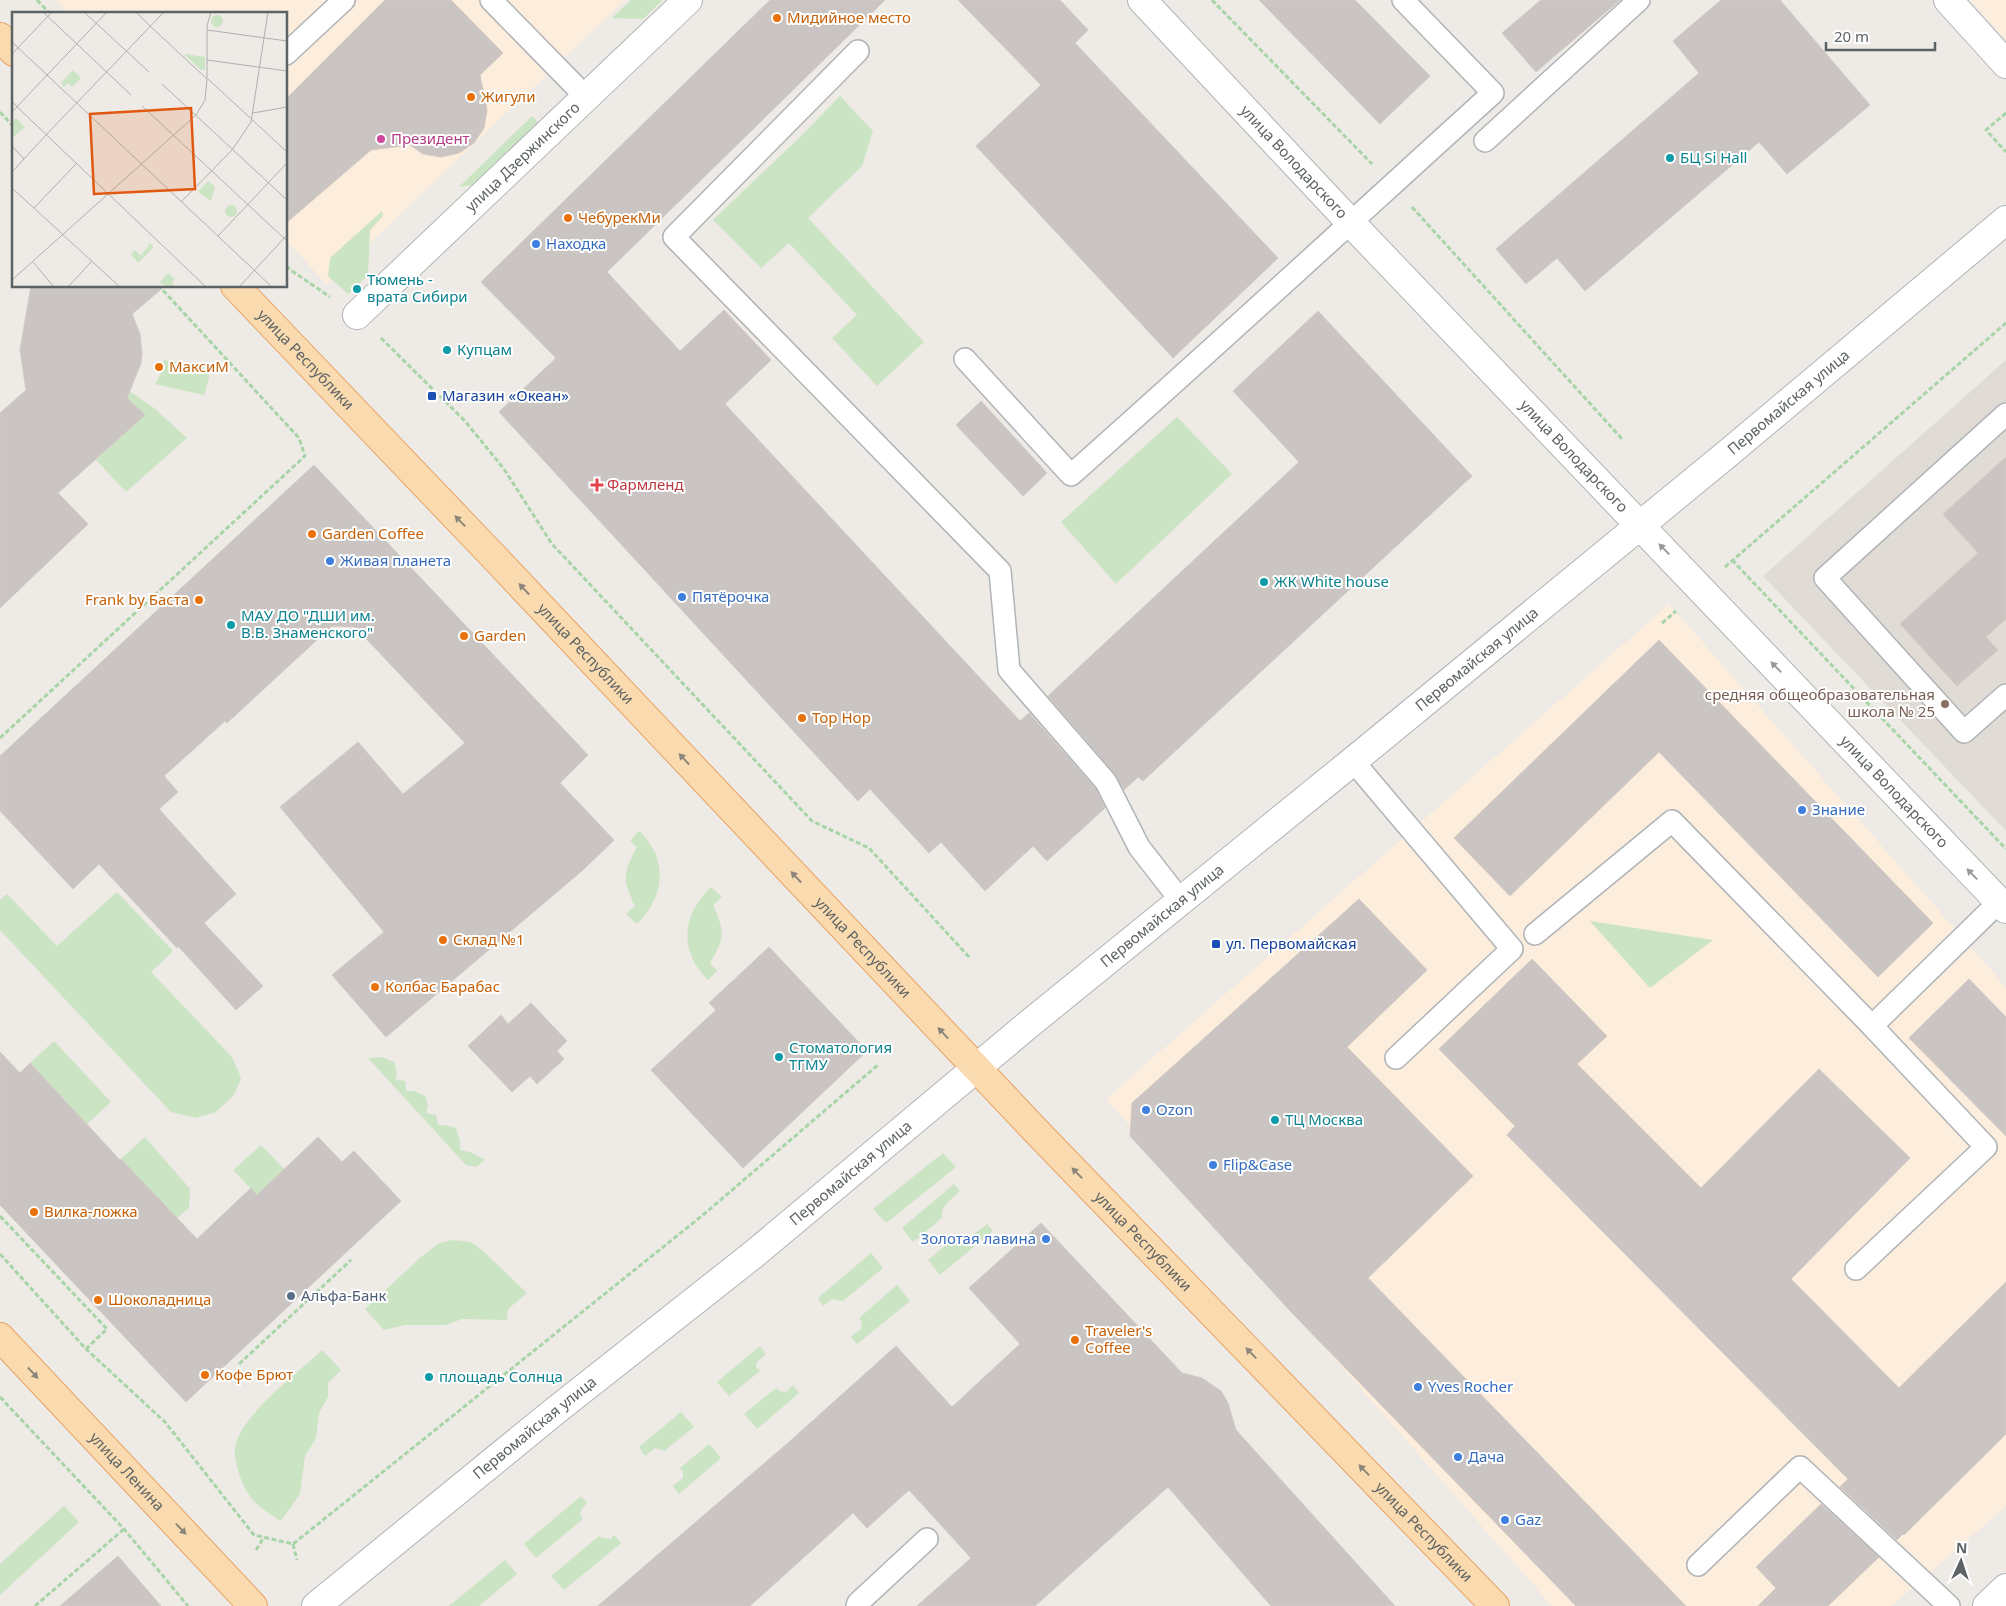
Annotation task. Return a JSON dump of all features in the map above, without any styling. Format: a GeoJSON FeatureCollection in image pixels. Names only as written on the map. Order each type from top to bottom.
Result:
{"type":"FeatureCollection","features":[{"type":"Feature","properties":{"kind":"main road"},"geometry":{"type":"LineString","coordinates":[[0,37],[12,50]]}},
{"type":"Feature","properties":{"kind":"main road","name":"улица Республики"},"geometry":{"type":"LineString","coordinates":[[236,288],[977,1068],[1495,1606]]}},
{"type":"Feature","properties":{"kind":"main road","name":"улица Ленина"},"geometry":{"type":"LineString","coordinates":[[0,1337],[253,1606]]}},
{"type":"Feature","properties":{"kind":"street","name":"улица Дзержинского"},"geometry":{"type":"LineString","coordinates":[[357,315],[584,96],[688,0]]}},
{"type":"Feature","properties":{"kind":"street","name":"улица Володарского"},"geometry":{"type":"LineString","coordinates":[[1142,0],[1350,222],[2003,906]]}},
{"type":"Feature","properties":{"kind":"street"},"geometry":{"type":"LineString","coordinates":[[1948,0],[2006,64]]}},
{"type":"Feature","properties":{"kind":"street","name":"Первомайская улица"},"geometry":{"type":"LineString","coordinates":[[316,1606],[555,1411],[754,1254],[977,1068],[1640,525],[2006,220]]}},
{"type":"Feature","properties":{"kind":"street"},"geometry":{"type":"LineString","coordinates":[[1987,1606],[2006,1588]]}},
{"type":"Feature","properties":{"kind":"lane"},"geometry":{"type":"LineString","coordinates":[[288,52],[344,0]]}},
{"type":"Feature","properties":{"kind":"lane"},"geometry":{"type":"LineString","coordinates":[[491,0],[584,96]]}},
{"type":"Feature","properties":{"kind":"lane"},"geometry":{"type":"LineString","coordinates":[[965,359],[1071,476],[1200,362],[1350,222],[1393,186],[1493,94],[1403,0]]}},
{"type":"Feature","properties":{"kind":"lane"},"geometry":{"type":"LineString","coordinates":[[1485,141],[1639,0]]}},
{"type":"Feature","properties":{"kind":"lane"},"geometry":{"type":"LineString","coordinates":[[858,51],[674,237],[1000,571],[1009,670],[1106,782],[1139,847],[1181,901]]}},
{"type":"Feature","properties":{"kind":"lane"},"geometry":{"type":"LineString","coordinates":[[2006,414],[1825,578],[1964,732],[2006,694]]}},
{"type":"Feature","properties":{"kind":"lane"},"geometry":{"type":"LineString","coordinates":[[1353,761],[1512,949],[1396,1058]]}},
{"type":"Feature","properties":{"kind":"lane"},"geometry":{"type":"LineString","coordinates":[[1535,934],[1672,821],[1872,1026],[1986,1148],[1856,1269]]}},
{"type":"Feature","properties":{"kind":"lane"},"geometry":{"type":"LineString","coordinates":[[1872,1026],[2003,906]]}},
{"type":"Feature","properties":{"kind":"lane"},"geometry":{"type":"LineString","coordinates":[[1698,1565],[1800,1467],[1950,1606]]}},
{"type":"Feature","properties":{"kind":"lane"},"geometry":{"type":"LineString","coordinates":[[857,1606],[927,1539]]}},
{"type":"Feature","properties":{"kind":"path"},"geometry":{"type":"LineString","coordinates":[[37,0],[48,12]]}},
{"type":"Feature","properties":{"kind":"path"},"geometry":{"type":"LineString","coordinates":[[1212,0],[1393,186],[1623,440]]}},
{"type":"Feature","properties":{"kind":"path"},"geometry":{"type":"LineString","coordinates":[[0,112],[12,125]]}},
{"type":"Feature","properties":{"kind":"path"},"geometry":{"type":"LineString","coordinates":[[2006,113],[1986,130],[2006,152]]}},
{"type":"Feature","properties":{"kind":"path"},"geometry":{"type":"LineString","coordinates":[[288,268],[357,315],[465,420],[504,469],[552,544],[812,821],[869,848],[970,958]]}},
{"type":"Feature","properties":{"kind":"path"},"geometry":{"type":"LineString","coordinates":[[0,738],[305,456],[299,438],[161,288]]}},
{"type":"Feature","properties":{"kind":"path"},"geometry":{"type":"LineString","coordinates":[[1662,623],[2006,323]]}},
{"type":"Feature","properties":{"kind":"path"},"geometry":{"type":"LineString","coordinates":[[1732,560],[2006,848]]}},
{"type":"Feature","properties":{"kind":"path"},"geometry":{"type":"LineString","coordinates":[[293,1544],[708,1210],[879,1064]]}},
{"type":"Feature","properties":{"kind":"path"},"geometry":{"type":"LineString","coordinates":[[0,1216],[107,1329],[86,1349]]}},
{"type":"Feature","properties":{"kind":"path"},"geometry":{"type":"LineString","coordinates":[[0,1254],[86,1349],[165,1422],[254,1534],[293,1544]]}},
{"type":"Feature","properties":{"kind":"path"},"geometry":{"type":"LineString","coordinates":[[239,1364],[351,1260]]}},
{"type":"Feature","properties":{"kind":"path"},"geometry":{"type":"LineString","coordinates":[[0,1397],[124,1529],[188,1606]]}},
{"type":"Feature","properties":{"kind":"path"},"geometry":{"type":"LineString","coordinates":[[35,1606],[124,1529]]}},
{"type":"Feature","properties":{"kind":"path"},"geometry":{"type":"LineString","coordinates":[[256,1550],[264,1537]]}},
{"type":"Feature","properties":{"kind":"path"},"geometry":{"type":"LineString","coordinates":[[293,1544],[296,1560]]}},
{"type":"Feature","properties":{"kind":"shaded area"},"geometry":{"type":"Polygon","coordinates":[[[56,0],[625,0],[327,284],[288,243],[288,12],[67,12],[56,0]]]}},
{"type":"Feature","properties":{"kind":"shaded area"},"geometry":{"type":"Polygon","coordinates":[[[1970,0],[2006,0],[2006,40],[1970,0]]]}},
{"type":"Feature","properties":{"kind":"shaded area","name":"средняя общеобразовательная школа № 25"},"geometry":{"type":"Polygon","coordinates":[[[2006,360],[2006,831],[1763,576],[2006,360]]]}},
{"type":"Feature","properties":{"kind":"shaded area"},"geometry":{"type":"Polygon","coordinates":[[[1669,604],[2006,987],[2006,1506],[1892,1606],[1552,1606],[1106,1099],[1669,604]]]}},
{"type":"Feature","properties":{"kind":"green space"},"geometry":{"type":"Polygon","coordinates":[[[631,0],[663,0],[643,19],[612,18],[631,0]]]}},
{"type":"Feature","properties":{"kind":"green space"},"geometry":{"type":"Polygon","coordinates":[[[840,96],[873,131],[862,166],[808,218],[924,342],[877,386],[832,338],[857,315],[789,243],[761,268],[713,220],[840,96]]]}},
{"type":"Feature","properties":{"kind":"green space"},"geometry":{"type":"Polygon","coordinates":[[[532,116],[543,128],[486,183],[459,187],[532,116]]]}},
{"type":"Feature","properties":{"kind":"green space"},"geometry":{"type":"Polygon","coordinates":[[[382,211],[383,216],[370,230],[368,275],[348,294],[328,276],[330,258],[382,211]]]}},
{"type":"Feature","properties":{"kind":"green space"},"geometry":{"type":"Polygon","coordinates":[[[164,360],[209,366],[209,378],[204,395],[155,384],[161,373],[164,360]]]}},
{"type":"Feature","properties":{"kind":"green space"},"geometry":{"type":"Polygon","coordinates":[[[128,390],[154,408],[187,438],[126,492],[96,460],[144,415],[123,395],[128,390]]]}},
{"type":"Feature","properties":{"kind":"green space"},"geometry":{"type":"Polygon","coordinates":[[[1177,417],[1232,474],[1116,584],[1061,522],[1177,417]]]}},
{"type":"Feature","properties":{"kind":"green space"},"geometry":{"type":"Polygon","coordinates":[[[639,831],[649,842],[655,854],[660,878],[653,902],[637,924],[626,914],[635,906],[628,889],[626,876],[629,863],[637,847],[630,841],[639,831]]]}},
{"type":"Feature","properties":{"kind":"green space"},"geometry":{"type":"Polygon","coordinates":[[[711,887],[722,897],[713,905],[720,922],[722,935],[710,963],[717,971],[708,980],[698,969],[692,957],[687,933],[694,909],[711,887]]]}},
{"type":"Feature","properties":{"kind":"green space"},"geometry":{"type":"Polygon","coordinates":[[[117,892],[173,951],[151,972],[232,1057],[241,1078],[234,1095],[216,1112],[195,1118],[171,1112],[0,930],[0,900],[7,894],[57,946],[117,892]]]}},
{"type":"Feature","properties":{"kind":"green space"},"geometry":{"type":"Polygon","coordinates":[[[1590,921],[1713,940],[1650,988],[1590,921]]]}},
{"type":"Feature","properties":{"kind":"green space"},"geometry":{"type":"Polygon","coordinates":[[[54,1041],[111,1102],[87,1124],[30,1063],[54,1041]]]}},
{"type":"Feature","properties":{"kind":"green space"},"geometry":{"type":"Polygon","coordinates":[[[382,1057],[394,1062],[397,1073],[396,1080],[405,1081],[406,1091],[414,1091],[425,1096],[428,1106],[426,1113],[436,1115],[438,1125],[456,1128],[460,1141],[460,1150],[470,1152],[485,1160],[476,1167],[466,1165],[368,1058],[382,1057]]]}},
{"type":"Feature","properties":{"kind":"green space"},"geometry":{"type":"Polygon","coordinates":[[[145,1137],[190,1189],[189,1208],[177,1218],[121,1159],[145,1137]]]}},
{"type":"Feature","properties":{"kind":"green space"},"geometry":{"type":"Polygon","coordinates":[[[261,1145],[284,1169],[257,1195],[233,1170],[261,1145]]]}},
{"type":"Feature","properties":{"kind":"green space"},"geometry":{"type":"Polygon","coordinates":[[[943,1153],[956,1167],[886,1223],[873,1209],[943,1153]]]}},
{"type":"Feature","properties":{"kind":"green space"},"geometry":{"type":"Polygon","coordinates":[[[954,1184],[960,1191],[945,1206],[942,1218],[913,1242],[902,1228],[954,1184]]]}},
{"type":"Feature","properties":{"kind":"green space"},"geometry":{"type":"Polygon","coordinates":[[[987,1224],[993,1231],[940,1275],[928,1260],[957,1236],[970,1236],[987,1224]]]}},
{"type":"Feature","properties":{"kind":"green space"},"geometry":{"type":"Polygon","coordinates":[[[452,1240],[471,1242],[527,1293],[508,1309],[507,1320],[462,1319],[446,1325],[405,1325],[384,1330],[365,1309],[421,1257],[438,1244],[452,1240]]]}},
{"type":"Feature","properties":{"kind":"green space"},"geometry":{"type":"Polygon","coordinates":[[[871,1253],[883,1268],[843,1301],[832,1299],[823,1306],[818,1298],[871,1253]]]}},
{"type":"Feature","properties":{"kind":"green space"},"geometry":{"type":"Polygon","coordinates":[[[897,1285],[910,1301],[857,1344],[851,1337],[861,1329],[862,1322],[859,1318],[897,1285]]]}},
{"type":"Feature","properties":{"kind":"green space"},"geometry":{"type":"Polygon","coordinates":[[[760,1346],[766,1354],[757,1362],[756,1367],[760,1371],[729,1396],[717,1382],[760,1346]]]}},
{"type":"Feature","properties":{"kind":"green space"},"geometry":{"type":"Polygon","coordinates":[[[322,1350],[341,1370],[328,1383],[328,1397],[319,1413],[316,1438],[305,1456],[300,1494],[281,1521],[260,1507],[247,1491],[236,1462],[236,1443],[250,1418],[261,1406],[322,1350]]]}},
{"type":"Feature","properties":{"kind":"green space"},"geometry":{"type":"Polygon","coordinates":[[[793,1385],[799,1393],[757,1429],[744,1414],[776,1388],[779,1391],[786,1392],[793,1385]]]}},
{"type":"Feature","properties":{"kind":"green space"},"geometry":{"type":"Polygon","coordinates":[[[681,1412],[694,1427],[664,1451],[655,1448],[645,1456],[639,1447],[681,1412]]]}},
{"type":"Feature","properties":{"kind":"green space"},"geometry":{"type":"Polygon","coordinates":[[[709,1444],[721,1458],[679,1494],[673,1486],[683,1478],[683,1472],[680,1468],[709,1444]]]}},
{"type":"Feature","properties":{"kind":"green space"},"geometry":{"type":"Polygon","coordinates":[[[581,1496],[587,1503],[582,1508],[580,1515],[583,1519],[536,1558],[524,1544],[581,1496]]]}},
{"type":"Feature","properties":{"kind":"green space"},"geometry":{"type":"Polygon","coordinates":[[[64,1506],[79,1522],[0,1595],[0,1564],[64,1506]]]}},
{"type":"Feature","properties":{"kind":"green space"},"geometry":{"type":"Polygon","coordinates":[[[614,1535],[621,1543],[564,1590],[551,1576],[599,1536],[611,1539],[614,1535]]]}},
{"type":"Feature","properties":{"kind":"green space"},"geometry":{"type":"Polygon","coordinates":[[[505,1560],[517,1574],[479,1606],[449,1606],[505,1560]]]}},
{"type":"Feature","properties":{"kind":"building"},"geometry":{"type":"Polygon","coordinates":[[[385,0],[451,0],[503,53],[480,75],[487,110],[484,128],[474,143],[459,153],[441,157],[423,154],[410,145],[371,150],[288,221],[288,97],[385,0]]]}},
{"type":"Feature","properties":{"kind":"building"},"geometry":{"type":"Polygon","coordinates":[[[770,0],[885,0],[607,272],[680,351],[724,310],[771,360],[725,404],[1020,721],[1029,713],[1096,789],[1105,808],[1047,861],[1033,846],[985,891],[941,842],[929,853],[870,789],[858,801],[499,412],[556,358],[481,282],[770,0]]]}},
{"type":"Feature","properties":{"kind":"building"},"geometry":{"type":"Polygon","coordinates":[[[958,0],[1060,0],[1088,30],[1075,43],[1278,258],[1173,358],[976,146],[1041,85],[958,0]]]}},
{"type":"Feature","properties":{"kind":"building"},"geometry":{"type":"Polygon","coordinates":[[[1259,0],[1355,0],[1430,76],[1380,124],[1259,0]]]}},
{"type":"Feature","properties":{"kind":"building"},"geometry":{"type":"Polygon","coordinates":[[[1541,0],[1620,0],[1536,72],[1502,33],[1541,0]]]}},
{"type":"Feature","properties":{"kind":"building","name":"БЦ Si Hall"},"geometry":{"type":"Polygon","coordinates":[[[1721,0],[1780,0],[1870,105],[1787,174],[1759,142],[1585,291],[1557,258],[1526,284],[1496,249],[1699,73],[1673,41],[1721,0]]]}},
{"type":"Feature","properties":{"kind":"building"},"geometry":{"type":"Polygon","coordinates":[[[31,288],[163,288],[132,314],[140,334],[142,354],[141,363],[127,398],[145,415],[58,493],[88,524],[0,608],[0,413],[26,390],[20,350],[31,288]]]}},
{"type":"Feature","properties":{"kind":"building","name":"ЖК White house"},"geometry":{"type":"Polygon","coordinates":[[[1318,311],[1472,476],[1143,781],[1138,777],[1124,790],[1115,774],[1048,696],[1299,462],[1233,391],[1318,311]]]}},
{"type":"Feature","properties":{"kind":"building"},"geometry":{"type":"Polygon","coordinates":[[[981,401],[1047,473],[1023,496],[956,425],[981,401]]]}},
{"type":"Feature","properties":{"kind":"building"},"geometry":{"type":"Polygon","coordinates":[[[2006,457],[2006,619],[1986,637],[1998,650],[1957,686],[1900,624],[1978,553],[1943,514],[2006,457]]]}},
{"type":"Feature","properties":{"kind":"building"},"geometry":{"type":"Polygon","coordinates":[[[314,465],[588,755],[560,783],[614,840],[583,870],[386,1037],[332,975],[384,932],[280,807],[358,742],[403,794],[465,743],[355,627],[332,626],[227,723],[225,721],[164,776],[178,792],[159,809],[236,894],[204,923],[263,986],[236,1010],[99,864],[73,889],[0,811],[0,756],[314,465]]]}},
{"type":"Feature","properties":{"kind":"building"},"geometry":{"type":"Polygon","coordinates":[[[1659,640],[1933,923],[1878,977],[1659,752],[1510,896],[1454,838],[1659,640]]]}},
{"type":"Feature","properties":{"kind":"building","name":"ТЦ Москва"},"geometry":{"type":"Polygon","coordinates":[[[1359,899],[1427,970],[1347,1047],[1473,1176],[1368,1278],[1686,1606],[1576,1606],[1292,1313],[1130,1136],[1132,1103],[1359,899]]]}},
{"type":"Feature","properties":{"kind":"building","name":"Стоматология ТГМУ"},"geometry":{"type":"Polygon","coordinates":[[[769,947],[867,1051],[743,1168],[651,1070],[716,1010],[709,1003],[769,947]]]}},
{"type":"Feature","properties":{"kind":"building"},"geometry":{"type":"Polygon","coordinates":[[[1532,959],[1607,1036],[1577,1064],[1701,1188],[1819,1069],[1910,1158],[1791,1279],[1899,1388],[2006,1282],[2006,1434],[1897,1540],[1840,1487],[1848,1479],[1507,1135],[1515,1126],[1439,1049],[1532,959]]]}},
{"type":"Feature","properties":{"kind":"building"},"geometry":{"type":"Polygon","coordinates":[[[1969,979],[2006,1017],[2006,1136],[1909,1038],[1969,979]]]}},
{"type":"Feature","properties":{"kind":"building"},"geometry":{"type":"Polygon","coordinates":[[[531,1003],[567,1041],[557,1051],[564,1059],[537,1084],[530,1076],[512,1092],[468,1046],[501,1015],[508,1024],[531,1003]]]}},
{"type":"Feature","properties":{"kind":"building"},"geometry":{"type":"Polygon","coordinates":[[[0,1052],[20,1073],[30,1063],[197,1239],[251,1188],[257,1195],[318,1137],[342,1162],[354,1151],[401,1201],[186,1402],[0,1205],[0,1052]]]}},
{"type":"Feature","properties":{"kind":"building"},"geometry":{"type":"Polygon","coordinates":[[[1041,1223],[1182,1373],[1202,1378],[1221,1391],[1228,1403],[1236,1430],[1395,1606],[1271,1606],[1168,1487],[1035,1606],[917,1606],[971,1558],[909,1490],[867,1528],[853,1513],[750,1606],[598,1606],[789,1442],[896,1346],[952,1407],[1020,1344],[969,1288],[1041,1223]]]}},
{"type":"Feature","properties":{"kind":"building"},"geometry":{"type":"Polygon","coordinates":[[[1821,1504],[1879,1557],[1828,1606],[1758,1606],[1776,1588],[1756,1567],[1821,1504]]]}},
{"type":"Feature","properties":{"kind":"building"},"geometry":{"type":"Polygon","coordinates":[[[118,1556],[161,1606],[60,1606],[118,1556]]]}},
{"type":"Feature","properties":{"kind":"place","name":"Мидийное место"},"geometry":{"type":"Point","coordinates":[777,18]}},
{"type":"Feature","properties":{"kind":"place","name":"Жигули"},"geometry":{"type":"Point","coordinates":[471,97]}},
{"type":"Feature","properties":{"kind":"place","name":"Президент"},"geometry":{"type":"Point","coordinates":[381,139]}},
{"type":"Feature","properties":{"kind":"place","name":"БЦ Si Hall"},"geometry":{"type":"Point","coordinates":[1670,158]}},
{"type":"Feature","properties":{"kind":"place","name":"ЧебурекМи"},"geometry":{"type":"Point","coordinates":[568,218]}},
{"type":"Feature","properties":{"kind":"place","name":"Находка"},"geometry":{"type":"Point","coordinates":[536,244]}},
{"type":"Feature","properties":{"kind":"place","name":"Тюмень - врата Сибири"},"geometry":{"type":"Point","coordinates":[357,289]}},
{"type":"Feature","properties":{"kind":"place","name":"Купцам"},"geometry":{"type":"Point","coordinates":[447,350]}},
{"type":"Feature","properties":{"kind":"place","name":"МаксиМ"},"geometry":{"type":"Point","coordinates":[159,367]}},
{"type":"Feature","properties":{"kind":"place","name":"Магазин «Океан»"},"geometry":{"type":"Point","coordinates":[432,396]}},
{"type":"Feature","properties":{"kind":"place","name":"Фармленд"},"geometry":{"type":"Point","coordinates":[597,485]}},
{"type":"Feature","properties":{"kind":"place","name":"Garden Coffee"},"geometry":{"type":"Point","coordinates":[312,534]}},
{"type":"Feature","properties":{"kind":"place","name":"Живая планета"},"geometry":{"type":"Point","coordinates":[330,561]}},
{"type":"Feature","properties":{"kind":"place","name":"ЖК White house"},"geometry":{"type":"Point","coordinates":[1264,582]}},
{"type":"Feature","properties":{"kind":"place","name":"Пятёрочка"},"geometry":{"type":"Point","coordinates":[682,597]}},
{"type":"Feature","properties":{"kind":"place","name":"Frank by Баста"},"geometry":{"type":"Point","coordinates":[199,600]}},
{"type":"Feature","properties":{"kind":"place","name":"МАУ ДО \"ДШИ им. В.В. Знаменского\""},"geometry":{"type":"Point","coordinates":[231,625]}},
{"type":"Feature","properties":{"kind":"place","name":"Garden"},"geometry":{"type":"Point","coordinates":[464,636]}},
{"type":"Feature","properties":{"kind":"place","name":"средняя общеобразовательная школа № 25"},"geometry":{"type":"Point","coordinates":[1945,704]}},
{"type":"Feature","properties":{"kind":"place","name":"Top Hop"},"geometry":{"type":"Point","coordinates":[802,718]}},
{"type":"Feature","properties":{"kind":"place","name":"Знание"},"geometry":{"type":"Point","coordinates":[1802,810]}},
{"type":"Feature","properties":{"kind":"place","name":"Склад №1"},"geometry":{"type":"Point","coordinates":[443,940]}},
{"type":"Feature","properties":{"kind":"place","name":"ул. Первомайская"},"geometry":{"type":"Point","coordinates":[1216,944]}},
{"type":"Feature","properties":{"kind":"place","name":"Колбас Барабас"},"geometry":{"type":"Point","coordinates":[375,987]}},
{"type":"Feature","properties":{"kind":"place","name":"Стоматология ТГМУ"},"geometry":{"type":"Point","coordinates":[779,1057]}},
{"type":"Feature","properties":{"kind":"place","name":"Ozon"},"geometry":{"type":"Point","coordinates":[1146,1110]}},
{"type":"Feature","properties":{"kind":"place","name":"ТЦ Москва"},"geometry":{"type":"Point","coordinates":[1275,1120]}},
{"type":"Feature","properties":{"kind":"place","name":"Flip&Case"},"geometry":{"type":"Point","coordinates":[1213,1165]}},
{"type":"Feature","properties":{"kind":"place","name":"Вилка-ложка"},"geometry":{"type":"Point","coordinates":[34,1212]}},
{"type":"Feature","properties":{"kind":"place","name":"Золотая лавина"},"geometry":{"type":"Point","coordinates":[1046,1239]}},
{"type":"Feature","properties":{"kind":"place","name":"Альфа-Банк"},"geometry":{"type":"Point","coordinates":[291,1296]}},
{"type":"Feature","properties":{"kind":"place","name":"Шоколадница"},"geometry":{"type":"Point","coordinates":[98,1300]}},
{"type":"Feature","properties":{"kind":"place","name":"Traveler's Coffee"},"geometry":{"type":"Point","coordinates":[1075,1340]}},
{"type":"Feature","properties":{"kind":"place","name":"Кофе Брют"},"geometry":{"type":"Point","coordinates":[205,1375]}},
{"type":"Feature","properties":{"kind":"place","name":"площадь Солнца"},"geometry":{"type":"Point","coordinates":[429,1377]}},
{"type":"Feature","properties":{"kind":"place","name":"Yves Rocher"},"geometry":{"type":"Point","coordinates":[1418,1387]}},
{"type":"Feature","properties":{"kind":"place","name":"Дача"},"geometry":{"type":"Point","coordinates":[1458,1457]}},
{"type":"Feature","properties":{"kind":"place","name":"Gaz"},"geometry":{"type":"Point","coordinates":[1505,1520]}}]}
